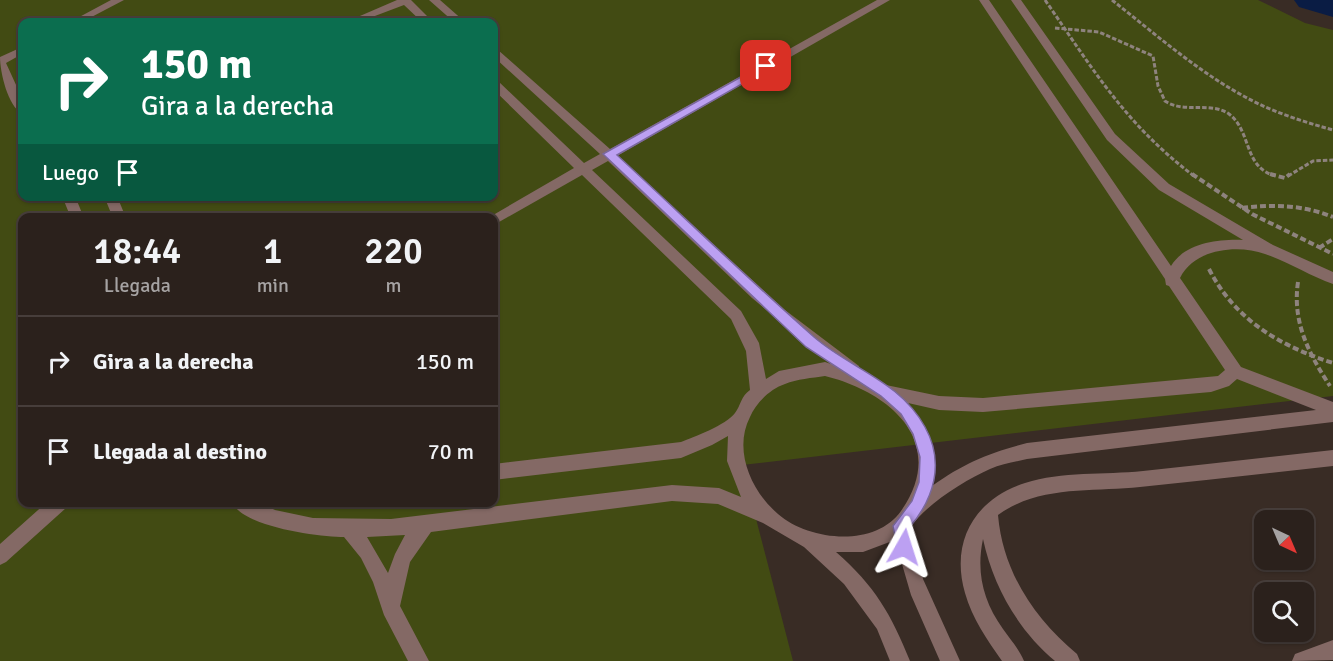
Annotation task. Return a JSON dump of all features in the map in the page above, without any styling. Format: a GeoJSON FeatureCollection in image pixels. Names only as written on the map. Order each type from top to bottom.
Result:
{"type":"FeatureCollection","features":[{"type":"Feature","properties":{"kind":"street"},"geometry":{"type":"LineString","coordinates":[[83,18],[119,0]]}},
{"type":"Feature","properties":{"kind":"street"},"geometry":{"type":"LineString","coordinates":[[361,18],[405,0],[424,18]]}},
{"type":"Feature","properties":{"kind":"street"},"geometry":{"type":"LineString","coordinates":[[434,0],[455,18]]}},
{"type":"Feature","properties":{"kind":"street"},"geometry":{"type":"LineString","coordinates":[[498,217],[885,0]]}},
{"type":"Feature","properties":{"kind":"street"},"geometry":{"type":"LineString","coordinates":[[984,0],[1235,372],[1333,409]]}},
{"type":"Feature","properties":{"kind":"street"},"geometry":{"type":"LineString","coordinates":[[1016,0],[1111,137],[1164,187],[1268,249],[1333,278]]}},
{"type":"Feature","properties":{"kind":"street"},"geometry":{"type":"LineString","coordinates":[[18,52],[0,63],[18,101]]}},
{"type":"Feature","properties":{"kind":"street"},"geometry":{"type":"LineString","coordinates":[[498,56],[609,154],[811,343],[886,391],[906,410],[915,424],[927,457],[926,482],[918,506]]}},
{"type":"Feature","properties":{"kind":"street"},"geometry":{"type":"LineString","coordinates":[[498,88],[736,315],[750,337],[758,359],[758,391]]}},
{"type":"Feature","properties":{"kind":"street"},"geometry":{"type":"LineString","coordinates":[[1172,281],[1182,261],[1205,248],[1245,245],[1268,249]]}},
{"type":"Feature","properties":{"kind":"street"},"geometry":{"type":"LineString","coordinates":[[863,378],[844,372],[806,370],[772,381],[758,391],[746,405],[738,421],[733,444],[736,470],[747,494],[766,516],[786,531],[810,541],[834,545],[859,544],[882,537],[901,526],[918,506],[963,474],[989,462],[1027,451],[1333,416]]}},
{"type":"Feature","properties":{"kind":"street"},"geometry":{"type":"LineString","coordinates":[[886,391],[939,403],[983,405],[1211,385],[1223,381],[1235,372]]}},
{"type":"Feature","properties":{"kind":"street"},"geometry":{"type":"LineString","coordinates":[[498,472],[681,450],[706,440],[738,421]]}},
{"type":"Feature","properties":{"kind":"street"},"geometry":{"type":"LineString","coordinates":[[1014,661],[981,611],[968,558],[975,529],[1003,500],[1023,491],[1052,485],[1120,481],[1333,458]]}},
{"type":"Feature","properties":{"kind":"street"},"geometry":{"type":"LineString","coordinates":[[247,507],[257,514],[289,523],[349,530],[426,524],[672,493],[719,496],[766,516]]}},
{"type":"Feature","properties":{"kind":"street"},"geometry":{"type":"LineString","coordinates":[[0,556],[54,507]]}},
{"type":"Feature","properties":{"kind":"street"},"geometry":{"type":"LineString","coordinates":[[989,512],[993,544],[1000,569],[1012,592],[1028,618],[1050,646],[1070,661]]}},
{"type":"Feature","properties":{"kind":"street"},"geometry":{"type":"LineString","coordinates":[[391,608],[398,563],[408,543],[426,524]]}},
{"type":"Feature","properties":{"kind":"street"},"geometry":{"type":"LineString","coordinates":[[901,526],[909,569],[950,661]]}},
{"type":"Feature","properties":{"kind":"street"},"geometry":{"type":"LineString","coordinates":[[349,530],[367,552],[381,578],[391,608],[419,661]]}},
{"type":"Feature","properties":{"kind":"street"},"geometry":{"type":"LineString","coordinates":[[810,541],[851,577],[884,622],[900,661]]}},
{"type":"Feature","properties":{"kind":"street"},"geometry":{"type":"LineString","coordinates":[[1302,661],[1333,650]]}},
{"type":"Feature","properties":{"kind":"path"},"geometry":{"type":"LineString","coordinates":[[1045,0],[1132,121],[1164,152],[1242,208],[1333,254]]}},
{"type":"Feature","properties":{"kind":"path"},"geometry":{"type":"LineString","coordinates":[[1113,0],[1220,81],[1258,104],[1300,121],[1333,130]]}},
{"type":"Feature","properties":{"kind":"path"},"geometry":{"type":"LineString","coordinates":[[1036,28],[1065,27],[1099,32],[1153,56],[1161,94],[1165,101],[1175,106],[1212,108],[1227,112],[1234,118],[1254,163],[1273,177],[1285,178],[1312,159],[1322,157],[1333,160]]}},
{"type":"Feature","properties":{"kind":"path"},"geometry":{"type":"LineString","coordinates":[[1333,239],[1319,248],[1304,266],[1297,286],[1295,311],[1311,357],[1333,391]]}},
{"type":"Feature","properties":{"kind":"path"},"geometry":{"type":"LineString","coordinates":[[1222,294],[1245,318],[1275,340],[1311,357],[1333,363]]}},
{"type":"Feature","properties":{"kind":"green space"},"geometry":{"type":"Polygon","coordinates":[[[0,0],[1258,0],[1305,23],[1333,30],[1333,396],[742,465],[793,661],[0,661],[0,0]]]}},
{"type":"Feature","properties":{"kind":"waterway"},"geometry":{"type":"LineString","coordinates":[[1311,0],[1333,7]]}},
{"type":"Feature","properties":{"kind":"route"},"geometry":{"type":"LineString","coordinates":[[766,66],[609,154],[811,343],[886,391],[906,410],[920,432],[927,457],[926,482],[918,506],[901,526],[904,547]]}}]}
